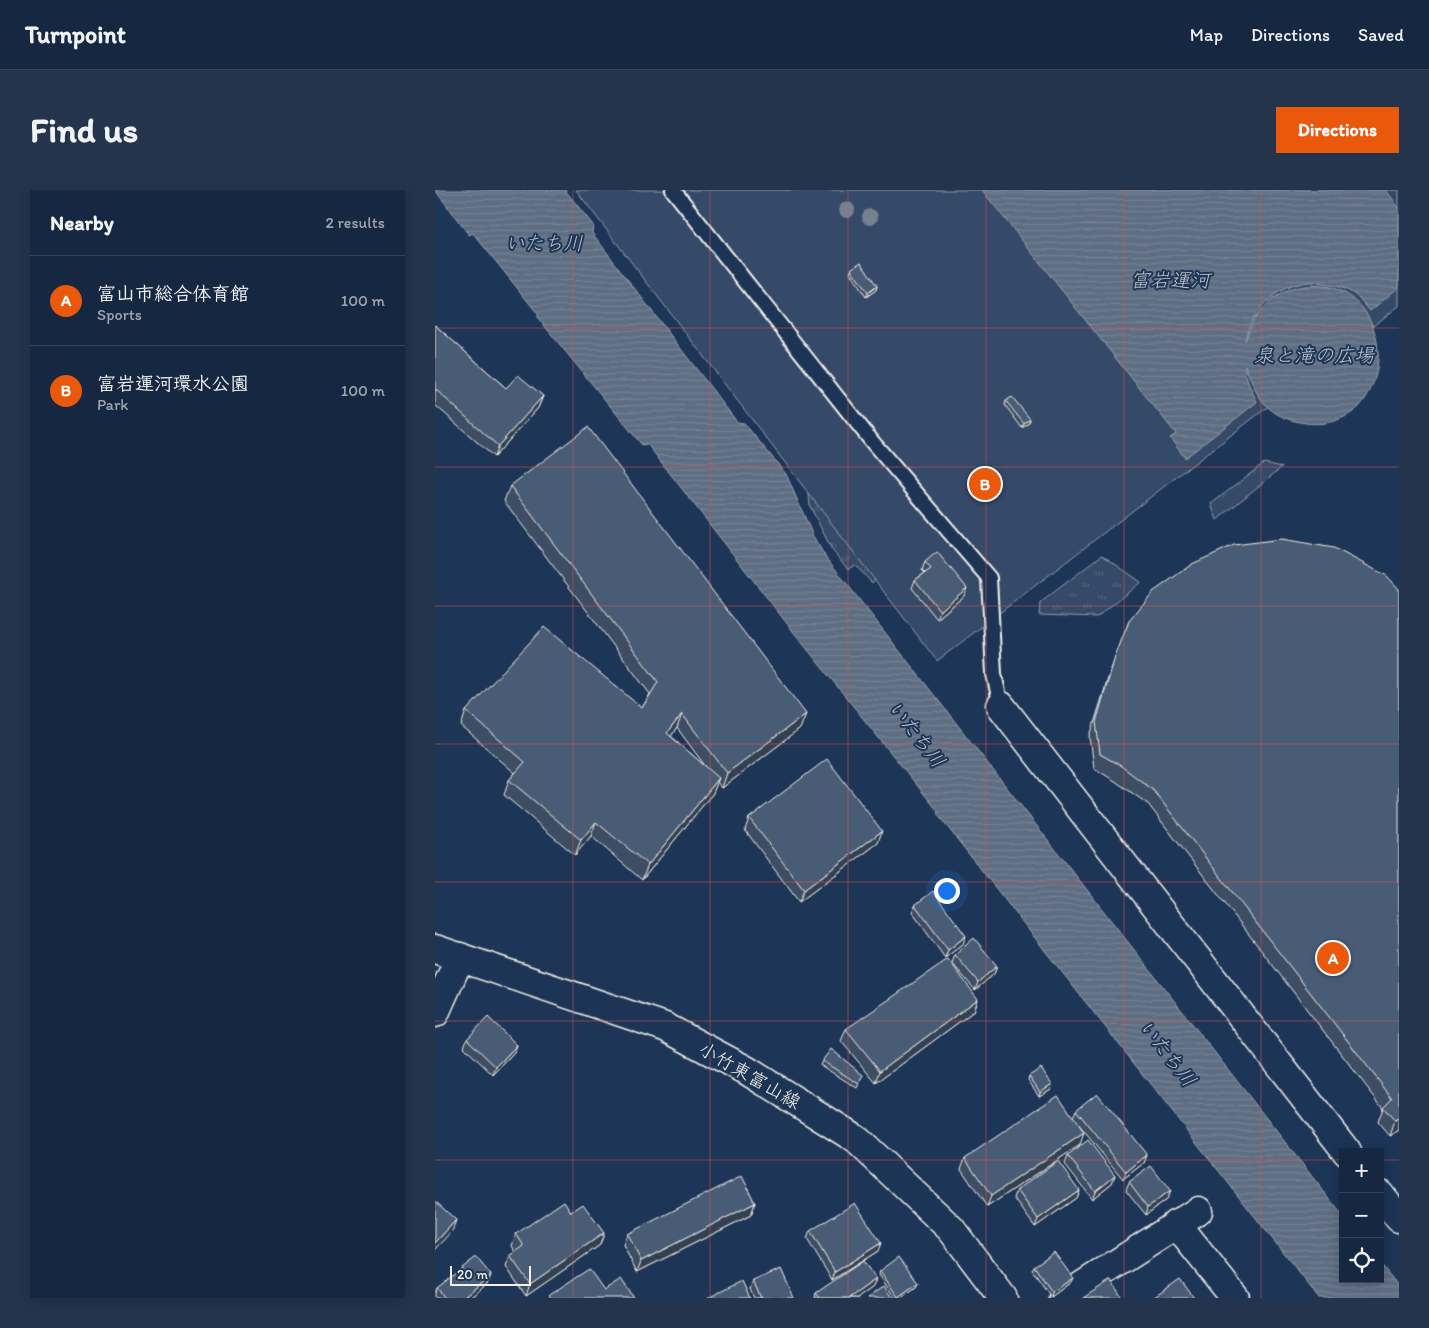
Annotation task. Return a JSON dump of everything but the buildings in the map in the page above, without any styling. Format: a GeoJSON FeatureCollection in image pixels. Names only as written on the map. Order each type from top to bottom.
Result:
{"type":"FeatureCollection","features":[{"type":"Feature","properties":{"kind":"street"},"geometry":{"type":"LineString","coordinates":[[1001,706],[1344,1148]]}},
{"type":"Feature","properties":{"kind":"street"},"geometry":{"type":"LineString","coordinates":[[435,1013],[447,953]]}},
{"type":"Feature","properties":{"kind":"street","name":"小竹東富山線"},"geometry":{"type":"LineString","coordinates":[[447,953],[665,1027],[746,1070],[856,1139],[951,1228],[1003,1298]]}},
{"type":"Feature","properties":{"kind":"street"},"geometry":{"type":"LineString","coordinates":[[1384,1199],[1399,1218]]}},
{"type":"Feature","properties":{"kind":"street"},"geometry":{"type":"LineString","coordinates":[[1063,1298],[1187,1218],[1235,1298]]}},
{"type":"Feature","properties":{"kind":"lane"},"geometry":{"type":"LineString","coordinates":[[673,190],[874,444],[989,578],[994,674],[1001,706]]}},
{"type":"Feature","properties":{"kind":"green space"},"geometry":{"type":"Polygon","coordinates":[[[576,190],[1399,190],[1399,306],[937,661],[576,190]]]}},
{"type":"Feature","properties":{"kind":"green space"},"geometry":{"type":"Polygon","coordinates":[[[1264,463],[1282,467],[1217,520],[1211,504],[1264,463]]]}},
{"type":"Feature","properties":{"kind":"green space"},"geometry":{"type":"Polygon","coordinates":[[[808,484],[876,578],[872,583],[855,565],[848,569],[832,550],[810,506],[808,484]]]}},
{"type":"Feature","properties":{"kind":"green space"},"geometry":{"type":"Polygon","coordinates":[[[1102,555],[1141,582],[1097,617],[1039,615],[1040,603],[1102,555]]]}},
{"type":"Feature","properties":{"kind":"water","name":"いたち川"},"geometry":{"type":"Polygon","coordinates":[[[435,190],[565,190],[593,225],[592,233],[737,422],[744,423],[786,474],[813,536],[825,556],[1339,1211],[1339,1283],[1384,1283],[1384,1268],[1399,1287],[1399,1298],[1319,1298],[938,815],[937,810],[803,644],[647,444],[642,445],[538,318],[538,314],[473,233],[469,235],[435,190]]]}},
{"type":"Feature","properties":{"kind":"water","name":"富岩運河"},"geometry":{"type":"Polygon","coordinates":[[[982,190],[1386,190],[1399,208],[1399,287],[1370,311],[1356,296],[1345,289],[1314,282],[1297,284],[1286,288],[1267,301],[1253,319],[1245,341],[1257,316],[1265,306],[1280,294],[1305,286],[1329,287],[1348,295],[1363,309],[1373,327],[1378,347],[1377,368],[1371,389],[1359,407],[1341,419],[1320,424],[1306,423],[1282,416],[1265,405],[1254,387],[1245,365],[1247,380],[1257,402],[1185,458],[1170,438],[1176,434],[982,190]]]}},
{"type":"Feature","properties":{"kind":"place","name":"富岩運河環水公園"},"geometry":{"type":"Point","coordinates":[985,484]}},
{"type":"Feature","properties":{"kind":"place","name":"富山市総合体育館"},"geometry":{"type":"Point","coordinates":[1333,958]}},
{"type":"Feature","properties":{"kind":"water label","name":"泉と滝の広場"},"geometry":{"type":"Point","coordinates":[1314,355]}}]}
